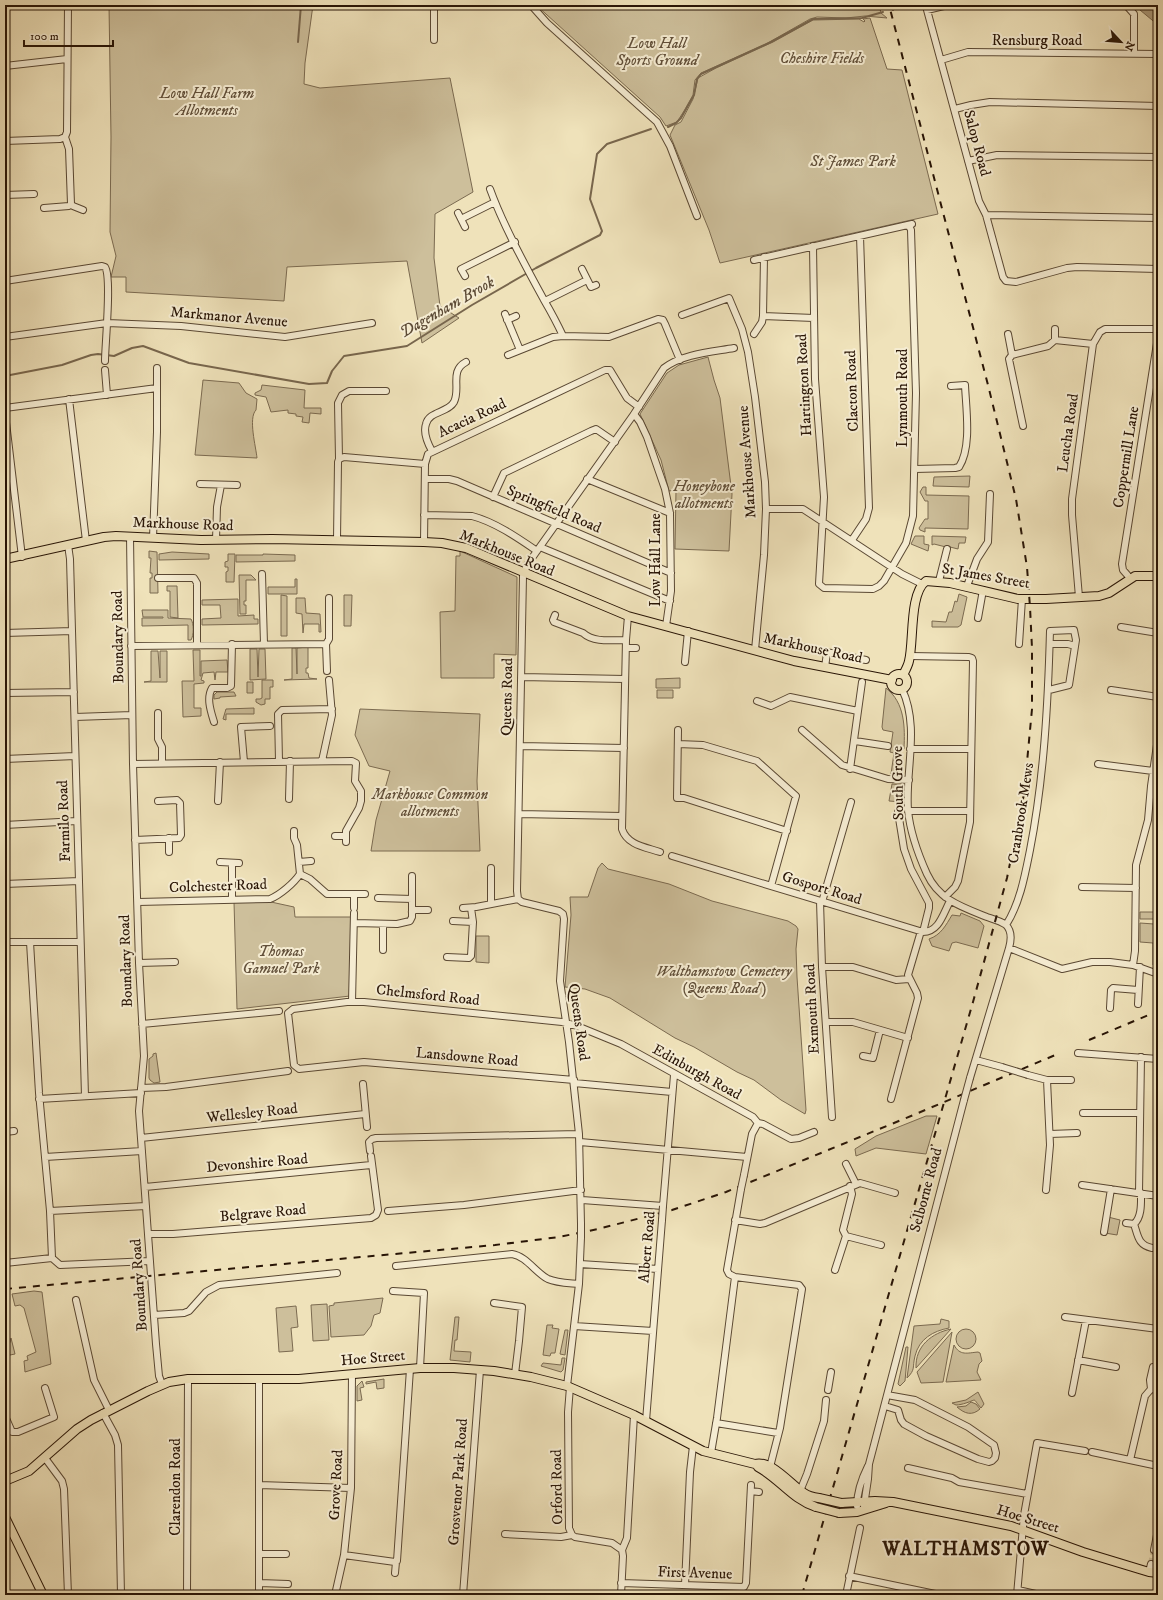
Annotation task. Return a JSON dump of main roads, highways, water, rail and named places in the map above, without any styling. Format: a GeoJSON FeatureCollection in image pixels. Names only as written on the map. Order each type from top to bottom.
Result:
{"type":"FeatureCollection","features":[{"type":"Feature","properties":{"kind":"main road","name":"Markhouse Road"},"geometry":{"type":"LineString","coordinates":[[5,560],[104,537],[130,536],[216,540],[337,540],[442,543],[466,548],[628,616],[824,667],[892,680]]}},
{"type":"Feature","properties":{"kind":"main road","name":"St James Street"},"geometry":{"type":"LineString","coordinates":[[903,676],[910,656],[913,612],[922,584],[926,581],[939,581],[967,586],[1022,599],[1079,597],[1106,594],[1130,578],[1142,575],[1158,576]]}},
{"type":"Feature","properties":{"kind":"main road"},"geometry":{"type":"LineString","coordinates":[[896,675],[903,676],[907,681],[902,690],[894,688],[892,686],[892,680],[896,675]]}},
{"type":"Feature","properties":{"kind":"main road","name":"Hoe Street"},"geometry":{"type":"LineString","coordinates":[[5,1481],[28,1471],[77,1429],[106,1412],[162,1384],[177,1380],[299,1379],[420,1368],[480,1370],[515,1374],[569,1387],[634,1415],[693,1446],[711,1453],[755,1464],[769,1471],[798,1494],[801,1501],[817,1503],[887,1502],[1002,1524],[1023,1530],[1082,1552],[1150,1568],[1158,1573]]}},
{"type":"Feature","properties":{"kind":"main road","name":"Hoe Street"},"geometry":{"type":"LineString","coordinates":[[817,1503],[839,1513],[860,1511],[887,1502]]}},
{"type":"Feature","properties":{"kind":"main road"},"geometry":{"type":"LineString","coordinates":[[5,1516],[43,1595]]}},
{"type":"Feature","properties":{"kind":"waterway"},"geometry":{"type":"LineString","coordinates":[[298,42],[301,5]]}},
{"type":"Feature","properties":{"kind":"waterway","name":"Dagenham Brook"},"geometry":{"type":"LineString","coordinates":[[892,5],[893,10]]}},
{"type":"Feature","properties":{"kind":"waterway","name":"Dagenham Brook"},"geometry":{"type":"LineString","coordinates":[[668,127],[676,123],[681,118],[694,95],[697,79],[701,74],[771,42],[813,19],[862,18],[883,12]]}},
{"type":"Feature","properties":{"kind":"waterway","name":"Dagenham Brook"},"geometry":{"type":"LineString","coordinates":[[5,376],[62,365],[91,355],[98,354],[114,356],[132,348],[143,346],[189,363],[309,384],[327,383],[332,371],[344,356],[407,346],[472,305],[536,268],[600,235],[602,231],[590,199],[597,154],[607,144],[651,129]]}},
{"type":"Feature","properties":{"kind":"tunnel"},"geometry":{"type":"LineString","coordinates":[[1151,1564],[1154,1550]]}},
{"type":"Feature","properties":{"kind":"railway"},"geometry":{"type":"LineString","coordinates":[[802,1595],[973,1002],[1007,878],[1024,794],[1032,709],[1032,648],[1027,567],[1016,499],[988,385],[889,5]]}},
{"type":"Feature","properties":{"kind":"railway"},"geometry":{"type":"LineString","coordinates":[[1089,1040],[1158,1011]]}},
{"type":"Feature","properties":{"kind":"railway"},"geometry":{"type":"LineString","coordinates":[[5,1289],[495,1245],[559,1237],[598,1229],[672,1210],[726,1192],[1060,1053]]}},
{"type":"Feature","properties":{"kind":"district","name":"WALTHAMSTOW"},"geometry":{"type":"Point","coordinates":[966,1549]}},
{"type":"Feature","properties":{"kind":"park label","name":"Low Hall Sports Ground"},"geometry":{"type":"Point","coordinates":[657,52]}},
{"type":"Feature","properties":{"kind":"park label","name":"Cheshire Fields"},"geometry":{"type":"Point","coordinates":[822,58]}},
{"type":"Feature","properties":{"kind":"park label","name":"Low Hall Farm Allotments"},"geometry":{"type":"Point","coordinates":[207,102]}},
{"type":"Feature","properties":{"kind":"park label","name":"St James Park"},"geometry":{"type":"Point","coordinates":[853,161]}},
{"type":"Feature","properties":{"kind":"park label","name":"Honeybone allotments"},"geometry":{"type":"Point","coordinates":[704,494]}},
{"type":"Feature","properties":{"kind":"park label","name":"Markhouse Common allotments"},"geometry":{"type":"Point","coordinates":[430,802]}},
{"type":"Feature","properties":{"kind":"park label","name":"Thomas Gamuel Park"},"geometry":{"type":"Point","coordinates":[281,960]}},
{"type":"Feature","properties":{"kind":"park label","name":"Walthamstow Cemetery (Queens Road)"},"geometry":{"type":"Point","coordinates":[724,980]}}]}
